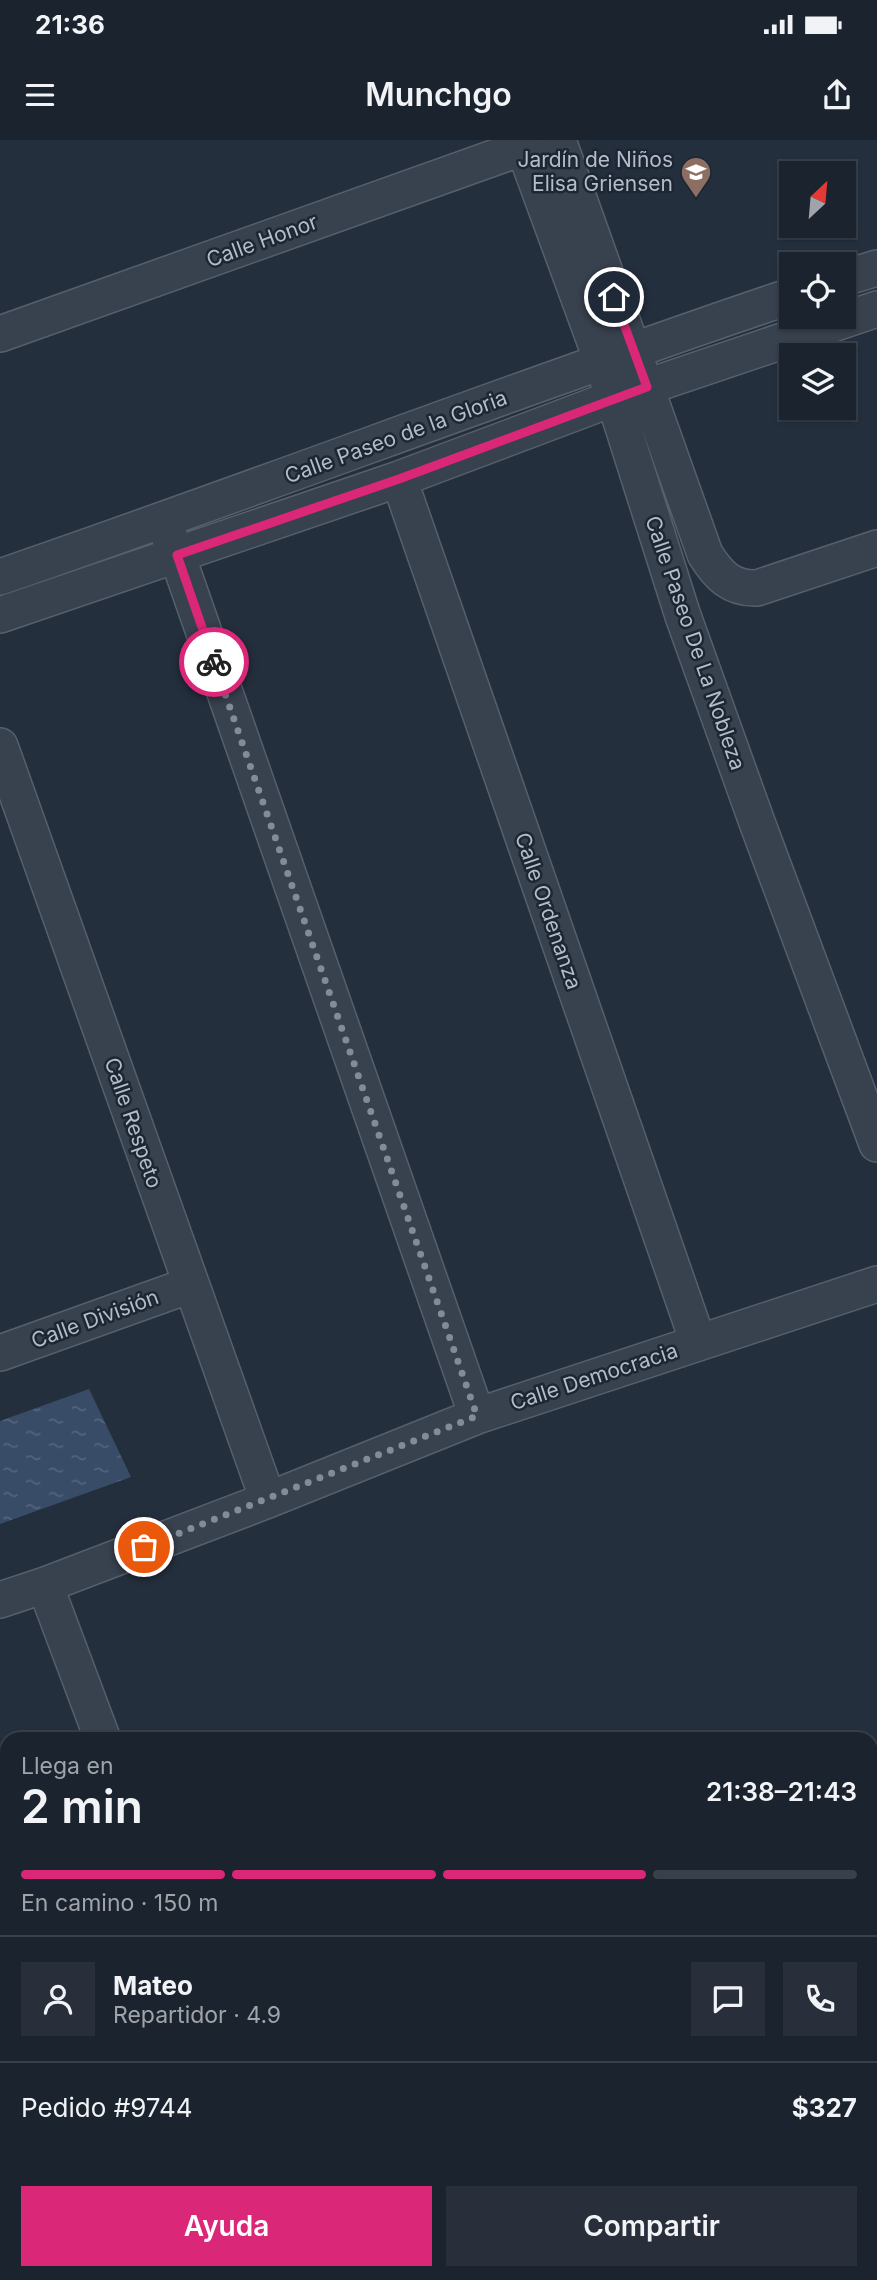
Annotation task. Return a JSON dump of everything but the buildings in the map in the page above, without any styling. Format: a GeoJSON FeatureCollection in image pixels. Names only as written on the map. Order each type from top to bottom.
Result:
{"type":"FeatureCollection","features":[{"type":"Feature","properties":{"kind":"street","name":"Calle Paseo De La Nobleza"},"geometry":{"type":"LineString","coordinates":[[558,140],[618,355],[614,398],[683,616],[877,1144]]}},
{"type":"Feature","properties":{"kind":"street","name":"Calle Paseo De La Nobleza"},"geometry":{"type":"LineString","coordinates":[[522,144],[618,355],[647,387],[705,554],[715,570],[736,586],[757,588],[877,548]]}},
{"type":"Feature","properties":{"kind":"street","name":"Calle Honor"},"geometry":{"type":"LineString","coordinates":[[0,334],[522,144]]}},
{"type":"Feature","properties":{"kind":"street"},"geometry":{"type":"LineString","coordinates":[[856,274],[877,268]]}},
{"type":"Feature","properties":{"kind":"street","name":"Calle Paseo de la Gloria"},"geometry":{"type":"LineString","coordinates":[[0,578],[618,355],[779,300]]}},
{"type":"Feature","properties":{"kind":"street"},"geometry":{"type":"LineString","coordinates":[[614,398],[877,309]]}},
{"type":"Feature","properties":{"kind":"street","name":"Calle Paseo de la Gloria"},"geometry":{"type":"LineString","coordinates":[[0,615],[399,479],[614,398]]}},
{"type":"Feature","properties":{"kind":"street","name":"Calle Ordenanza"},"geometry":{"type":"LineString","coordinates":[[399,479],[698,1342]]}},
{"type":"Feature","properties":{"kind":"street"},"geometry":{"type":"LineString","coordinates":[[163,521],[477,1416]]}},
{"type":"Feature","properties":{"kind":"street","name":"Calle Respeto"},"geometry":{"type":"LineString","coordinates":[[0,746],[268,1500]]}},
{"type":"Feature","properties":{"kind":"street","name":"Calle Democracia"},"geometry":{"type":"LineString","coordinates":[[0,1600],[268,1500],[477,1416],[877,1284]]}},
{"type":"Feature","properties":{"kind":"street","name":"Calle División"},"geometry":{"type":"LineString","coordinates":[[0,1353],[190,1285]]}},
{"type":"Feature","properties":{"kind":"street"},"geometry":{"type":"LineString","coordinates":[[46,1585],[100,1732]]}},
{"type":"Feature","properties":{"kind":"water"},"geometry":{"type":"Polygon","coordinates":[[[89,1389],[131,1477],[0,1524],[0,1421],[89,1389]]]}},
{"type":"Feature","properties":{"kind":"way so far"},"geometry":{"type":"LineString","coordinates":[[144,1547],[477,1416],[214,662]]}},
{"type":"Feature","properties":{"kind":"place","name":"Jardín de Niños Elisa Griensen"},"geometry":{"type":"Point","coordinates":[696,199]}},
{"type":"Feature","properties":{"kind":"route"},"geometry":{"type":"LineString","coordinates":[[214,662],[177,555],[399,479],[647,387],[614,297]]}}]}
